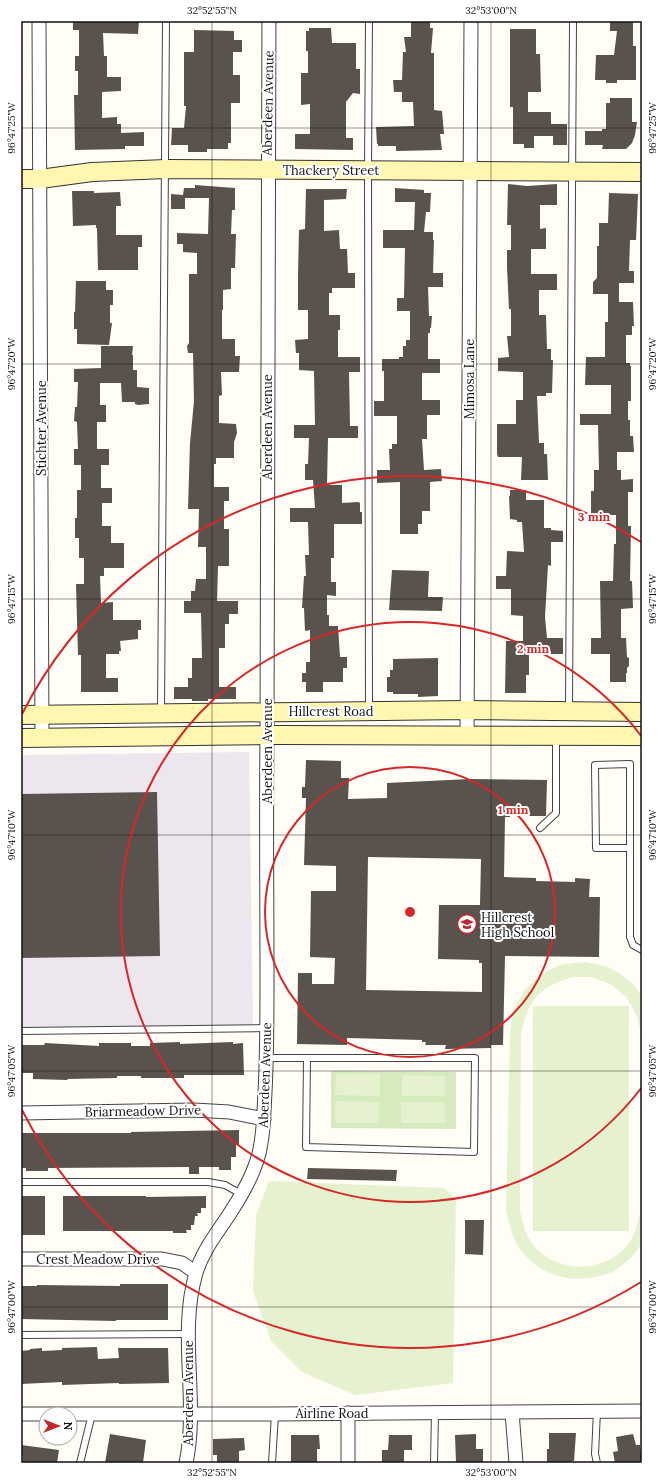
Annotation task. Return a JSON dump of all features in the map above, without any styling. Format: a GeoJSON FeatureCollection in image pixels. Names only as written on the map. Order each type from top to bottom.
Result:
{"type":"FeatureCollection","features":[{"type":"Feature","properties":{"kind":"main road","name":"Thackery Street"},"geometry":{"type":"LineString","coordinates":[[21,179],[40,179],[92,172],[166,169],[642,172]]}},
{"type":"Feature","properties":{"kind":"main road","name":"Hillcrest Road"},"geometry":{"type":"LineString","coordinates":[[21,715],[467,710],[642,712]]}},
{"type":"Feature","properties":{"kind":"main road","name":"Hillcrest Road"},"geometry":{"type":"LineString","coordinates":[[21,738],[42,739],[266,735],[642,736]]}},
{"type":"Feature","properties":{"kind":"street","name":"Stichter Avenue"},"geometry":{"type":"LineString","coordinates":[[38,21],[42,739]]}},
{"type":"Feature","properties":{"kind":"street","name":"Aberdeen Avenue"},"geometry":{"type":"LineString","coordinates":[[186,1463],[189,1452],[190,1414],[188,1334],[190,1303],[196,1272],[204,1252],[232,1210],[253,1172],[261,1146],[264,1120],[267,1058],[266,735],[269,21]]}},
{"type":"Feature","properties":{"kind":"street","name":"Mimosa Lane"},"geometry":{"type":"LineString","coordinates":[[467,736],[471,21]]}},
{"type":"Feature","properties":{"kind":"street","name":"Briarmeadow Drive"},"geometry":{"type":"LineString","coordinates":[[21,1113],[194,1110],[229,1112],[264,1120]]}},
{"type":"Feature","properties":{"kind":"street","name":"Crest Meadow Drive"},"geometry":{"type":"LineString","coordinates":[[21,1259],[162,1259],[182,1263],[196,1272]]}},
{"type":"Feature","properties":{"kind":"street","name":"Airline Road"},"geometry":{"type":"LineString","coordinates":[[21,1414],[275,1414],[642,1411]]}},
{"type":"Feature","properties":{"kind":"street"},"geometry":{"type":"LineString","coordinates":[[512,1412],[516,1463]]}},
{"type":"Feature","properties":{"kind":"street"},"geometry":{"type":"LineString","coordinates":[[348,1413],[348,1463]]}},
{"type":"Feature","properties":{"kind":"lane"},"geometry":{"type":"LineString","coordinates":[[161,713],[166,21]]}},
{"type":"Feature","properties":{"kind":"lane"},"geometry":{"type":"LineString","coordinates":[[368,711],[369,21]]}},
{"type":"Feature","properties":{"kind":"lane"},"geometry":{"type":"LineString","coordinates":[[568,711],[573,21]]}},
{"type":"Feature","properties":{"kind":"lane"},"geometry":{"type":"LineString","coordinates":[[540,828],[556,813],[556,736]]}},
{"type":"Feature","properties":{"kind":"lane"},"geometry":{"type":"LineString","coordinates":[[630,848],[596,848],[595,765],[630,764],[630,848],[630,936],[633,945],[642,950]]}},
{"type":"Feature","properties":{"kind":"lane"},"geometry":{"type":"LineString","coordinates":[[21,1031],[267,1028]]}},
{"type":"Feature","properties":{"kind":"lane"},"geometry":{"type":"LineString","coordinates":[[267,1058],[307,1058],[475,1058],[474,1152],[306,1148],[307,1058]]}},
{"type":"Feature","properties":{"kind":"lane"},"geometry":{"type":"LineString","coordinates":[[21,1182],[208,1182],[225,1185],[241,1194]]}},
{"type":"Feature","properties":{"kind":"lane"},"geometry":{"type":"LineString","coordinates":[[21,1335],[188,1334]]}},
{"type":"Feature","properties":{"kind":"lane"},"geometry":{"type":"LineString","coordinates":[[597,1411],[595,1454],[597,1463]]}},
{"type":"Feature","properties":{"kind":"lane"},"geometry":{"type":"LineString","coordinates":[[434,1463],[435,1412]]}},
{"type":"Feature","properties":{"kind":"lane"},"geometry":{"type":"LineString","coordinates":[[80,1463],[92,1414]]}},
{"type":"Feature","properties":{"kind":"lane"},"geometry":{"type":"LineString","coordinates":[[272,1463],[275,1414]]}},
{"type":"Feature","properties":{"kind":"shaded area"},"geometry":{"type":"Polygon","coordinates":[[[249,752],[253,1025],[21,1028],[21,755],[249,752]]]}},
{"type":"Feature","properties":{"kind":"green space"},"geometry":{"type":"Polygon","coordinates":[[[583,962],[609,968],[621,974],[636,987],[642,997],[642,1243],[630,1259],[613,1272],[592,1278],[582,1279],[561,1277],[541,1269],[533,1263],[521,1250],[512,1234],[506,1211],[510,1034],[513,1011],[524,991],[540,975],[560,965],[583,962]],[[572,977],[560,981],[543,991],[532,1003],[521,1034],[520,1211],[522,1221],[527,1235],[532,1243],[544,1256],[555,1262],[579,1267],[591,1266],[603,1262],[614,1257],[624,1249],[633,1237],[640,1213],[641,1036],[637,1016],[627,998],[612,985],[592,977],[572,977]]]}},
{"type":"Feature","properties":{"kind":"green space"},"geometry":{"type":"Polygon","coordinates":[[[533,1006],[629,1006],[629,1231],[533,1231],[533,1006]]]}},
{"type":"Feature","properties":{"kind":"green space"},"geometry":{"type":"Polygon","coordinates":[[[331,1071],[456,1072],[456,1129],[331,1128],[331,1071]]]}},
{"type":"Feature","properties":{"kind":"green space"},"geometry":{"type":"Polygon","coordinates":[[[336,1074],[380,1074],[380,1096],[335,1095],[336,1074]]]}},
{"type":"Feature","properties":{"kind":"green space"},"geometry":{"type":"Polygon","coordinates":[[[402,1075],[445,1076],[445,1096],[402,1096],[402,1075]]]}},
{"type":"Feature","properties":{"kind":"green space"},"geometry":{"type":"Polygon","coordinates":[[[335,1101],[379,1102],[379,1123],[335,1123],[335,1101]]]}},
{"type":"Feature","properties":{"kind":"green space"},"geometry":{"type":"Polygon","coordinates":[[[401,1102],[445,1102],[445,1123],[401,1123],[401,1102]]]}},
{"type":"Feature","properties":{"kind":"green space"},"geometry":{"type":"Polygon","coordinates":[[[269,1181],[444,1188],[456,1199],[453,1383],[355,1395],[302,1372],[271,1341],[253,1291],[256,1216],[269,1181]]]}},
{"type":"Feature","properties":{"kind":"building"},"geometry":{"type":"Polygon","coordinates":[[[73,21],[139,21],[138,34],[103,33],[104,56],[107,56],[107,77],[121,77],[121,91],[102,92],[102,118],[117,117],[117,124],[121,124],[121,133],[144,132],[144,146],[125,146],[125,149],[75,150],[74,95],[78,95],[78,71],[75,71],[75,56],[79,56],[79,30],[73,30],[73,21]]]}},
{"type":"Feature","properties":{"kind":"building"},"geometry":{"type":"Polygon","coordinates":[[[411,21],[430,21],[430,28],[433,28],[431,53],[434,53],[434,110],[442,111],[444,134],[440,134],[442,150],[396,151],[396,146],[378,146],[377,144],[376,127],[414,126],[413,102],[402,102],[402,92],[394,92],[393,80],[402,80],[403,52],[406,52],[404,37],[411,37],[411,21]]]}},
{"type":"Feature","properties":{"kind":"building"},"geometry":{"type":"Polygon","coordinates":[[[610,21],[633,21],[633,46],[636,46],[636,80],[617,80],[617,83],[606,83],[606,80],[595,80],[596,55],[614,55],[617,31],[610,31],[610,21]]]}},
{"type":"Feature","properties":{"kind":"building"},"geometry":{"type":"Polygon","coordinates":[[[309,28],[331,28],[332,43],[356,43],[356,69],[360,69],[360,94],[353,93],[346,102],[346,138],[353,138],[353,150],[295,149],[295,134],[310,134],[310,104],[301,105],[301,73],[308,73],[306,31],[309,31],[309,28]]]}},
{"type":"Feature","properties":{"kind":"building"},"geometry":{"type":"Polygon","coordinates":[[[510,29],[536,29],[536,54],[540,54],[541,92],[528,92],[528,112],[551,112],[551,124],[567,124],[567,145],[553,145],[553,136],[534,136],[534,148],[524,148],[524,144],[513,144],[513,107],[510,107],[510,29]]]}},
{"type":"Feature","properties":{"kind":"building"},"geometry":{"type":"Polygon","coordinates":[[[194,30],[234,31],[234,40],[242,40],[242,52],[233,52],[233,75],[240,75],[240,103],[231,103],[231,143],[228,143],[228,149],[207,149],[207,152],[188,152],[188,145],[171,145],[172,128],[184,128],[186,106],[184,106],[184,52],[194,52],[194,30]]]}},
{"type":"Feature","properties":{"kind":"building"},"geometry":{"type":"Polygon","coordinates":[[[610,98],[632,98],[632,122],[637,122],[632,143],[626,149],[602,149],[603,145],[585,145],[585,131],[602,131],[602,129],[606,129],[606,103],[610,103],[610,98]]]}},
{"type":"Feature","properties":{"kind":"building"},"geometry":{"type":"Polygon","coordinates":[[[508,184],[527,186],[557,184],[557,205],[540,205],[540,229],[546,228],[546,249],[531,249],[531,274],[557,274],[557,290],[539,290],[539,315],[546,315],[547,349],[551,349],[551,360],[553,360],[552,393],[546,393],[546,396],[537,396],[539,443],[544,443],[544,454],[547,454],[548,480],[521,480],[522,457],[498,457],[497,454],[497,424],[516,424],[516,400],[523,400],[523,372],[498,371],[498,358],[509,357],[507,336],[511,336],[511,309],[509,309],[507,267],[507,250],[511,250],[511,225],[507,225],[508,184]]]}},
{"type":"Feature","properties":{"kind":"building"},"geometry":{"type":"Polygon","coordinates":[[[195,185],[235,188],[235,210],[232,210],[231,234],[236,234],[235,268],[231,268],[231,289],[223,290],[222,339],[235,339],[235,356],[240,356],[239,372],[221,372],[222,395],[219,396],[219,423],[236,424],[237,433],[234,442],[234,458],[216,458],[216,464],[214,464],[214,487],[229,487],[229,501],[224,501],[224,529],[229,529],[229,566],[218,566],[217,601],[238,601],[238,614],[229,614],[229,624],[225,624],[225,648],[219,648],[219,687],[236,687],[236,699],[208,699],[208,701],[174,699],[174,687],[188,687],[188,678],[192,678],[192,658],[202,658],[201,613],[184,613],[184,601],[191,601],[191,591],[195,591],[196,579],[206,579],[206,547],[198,547],[199,509],[188,509],[190,443],[194,401],[193,353],[188,353],[187,346],[189,343],[189,274],[197,274],[197,253],[183,252],[183,244],[177,244],[177,233],[208,234],[209,198],[185,198],[185,209],[171,209],[171,194],[183,195],[184,188],[195,188],[195,185]]]}},
{"type":"Feature","properties":{"kind":"building"},"geometry":{"type":"Polygon","coordinates":[[[395,188],[424,190],[424,193],[431,193],[430,212],[426,212],[424,232],[433,232],[433,273],[443,273],[443,287],[428,287],[429,316],[432,316],[430,333],[428,333],[428,359],[440,359],[440,373],[422,373],[422,400],[440,400],[440,415],[427,415],[427,439],[422,439],[424,470],[441,469],[442,481],[430,482],[430,511],[422,511],[422,524],[418,524],[418,534],[400,534],[400,482],[377,483],[377,470],[390,470],[389,449],[392,449],[392,444],[397,444],[397,416],[374,416],[374,401],[384,401],[384,371],[382,371],[382,359],[399,359],[399,357],[403,357],[403,346],[406,346],[406,340],[410,340],[410,311],[397,311],[397,298],[404,298],[405,248],[383,248],[383,230],[414,230],[415,202],[395,202],[395,188]]]}},
{"type":"Feature","properties":{"kind":"building"},"geometry":{"type":"Polygon","coordinates":[[[306,189],[347,189],[346,199],[324,200],[324,231],[339,230],[340,249],[347,249],[348,273],[355,273],[355,288],[332,288],[332,293],[329,293],[329,315],[340,315],[340,330],[338,330],[338,357],[360,357],[360,372],[349,372],[350,426],[358,426],[358,438],[328,438],[327,485],[342,485],[342,503],[360,503],[362,524],[334,524],[334,558],[331,558],[331,582],[336,582],[336,596],[327,595],[327,615],[329,615],[329,626],[338,626],[340,657],[347,657],[347,668],[343,668],[343,682],[323,682],[323,692],[306,692],[306,682],[302,682],[302,673],[306,673],[306,662],[310,662],[310,630],[305,631],[304,608],[302,608],[304,576],[306,576],[305,555],[309,555],[308,522],[290,522],[290,508],[315,508],[313,480],[305,480],[305,464],[308,464],[309,438],[294,438],[294,425],[315,425],[314,371],[299,370],[299,353],[296,353],[295,340],[308,339],[308,310],[298,310],[299,230],[305,229],[306,189]]]}},
{"type":"Feature","properties":{"kind":"building"},"geometry":{"type":"Polygon","coordinates":[[[72,191],[94,191],[94,193],[120,192],[121,206],[116,206],[116,235],[142,235],[142,247],[138,247],[138,270],[98,270],[97,228],[96,225],[73,226],[72,191]]]}},
{"type":"Feature","properties":{"kind":"building"},"geometry":{"type":"Polygon","coordinates":[[[609,193],[638,194],[636,240],[630,240],[629,271],[634,271],[634,283],[619,283],[619,302],[633,302],[634,326],[632,326],[632,335],[626,335],[626,363],[630,363],[631,366],[631,401],[628,401],[628,420],[630,420],[630,436],[633,436],[634,452],[617,452],[617,470],[621,470],[621,480],[633,479],[633,492],[628,492],[628,526],[631,526],[630,581],[632,581],[633,608],[621,609],[621,638],[626,638],[627,657],[629,658],[626,682],[610,682],[610,654],[591,654],[591,638],[601,638],[600,581],[613,581],[614,544],[616,544],[616,515],[591,515],[591,491],[594,491],[594,470],[599,470],[598,425],[580,425],[580,414],[611,414],[611,385],[585,385],[586,357],[605,357],[605,322],[608,322],[608,294],[593,294],[593,282],[597,278],[599,223],[608,223],[609,193]]]}},
{"type":"Feature","properties":{"kind":"building"},"geometry":{"type":"Polygon","coordinates":[[[76,281],[106,281],[106,290],[113,290],[113,305],[110,305],[110,323],[112,323],[109,345],[77,344],[77,329],[74,329],[76,281]]]}},
{"type":"Feature","properties":{"kind":"building"},"geometry":{"type":"Polygon","coordinates":[[[101,346],[133,346],[133,370],[137,370],[137,387],[149,388],[149,404],[138,405],[135,404],[135,402],[122,402],[121,383],[100,383],[100,405],[106,405],[106,422],[97,422],[97,449],[109,449],[109,465],[101,465],[101,488],[112,488],[112,503],[102,503],[102,526],[111,526],[111,543],[124,543],[124,568],[104,568],[104,576],[100,576],[101,603],[113,602],[113,620],[141,620],[141,630],[138,630],[138,639],[120,641],[121,651],[119,651],[119,654],[106,654],[106,678],[118,678],[118,692],[81,692],[81,655],[78,655],[76,584],[84,584],[84,558],[79,558],[79,538],[75,538],[77,490],[81,490],[81,465],[74,465],[74,449],[78,449],[77,422],[74,421],[75,407],[77,407],[78,382],[74,382],[74,369],[101,368],[101,346]]]}},
{"type":"Feature","properties":{"kind":"building"},"geometry":{"type":"Polygon","coordinates":[[[510,490],[526,490],[526,500],[544,500],[544,528],[563,531],[563,542],[551,542],[551,566],[548,565],[545,617],[547,638],[563,638],[563,654],[529,654],[529,675],[526,675],[526,693],[505,693],[506,641],[523,641],[523,616],[511,615],[511,589],[496,589],[496,576],[506,576],[507,551],[524,552],[522,522],[517,522],[517,520],[510,519],[510,490]]]}},
{"type":"Feature","properties":{"kind":"building"},"geometry":{"type":"Polygon","coordinates":[[[392,570],[429,571],[428,597],[443,597],[442,611],[389,610],[392,570]]]}},
{"type":"Feature","properties":{"kind":"building"},"geometry":{"type":"Polygon","coordinates":[[[438,658],[438,696],[418,697],[418,694],[393,694],[393,692],[387,692],[387,677],[390,677],[390,670],[393,670],[393,659],[438,658]]]}},
{"type":"Feature","properties":{"kind":"building"},"geometry":{"type":"Polygon","coordinates":[[[306,760],[341,761],[341,778],[349,778],[348,799],[387,798],[387,783],[470,779],[547,780],[546,816],[505,817],[504,877],[536,878],[536,881],[575,882],[575,878],[590,879],[589,897],[600,897],[599,957],[505,956],[503,1045],[491,1045],[491,1048],[445,1049],[446,1045],[425,1045],[426,1042],[422,1042],[422,1040],[347,1038],[347,1045],[297,1044],[298,973],[312,973],[312,984],[334,984],[335,958],[310,957],[311,891],[336,891],[336,866],[304,865],[306,798],[302,798],[302,787],[305,787],[306,760]],[[368,857],[366,990],[482,992],[482,963],[479,963],[479,960],[438,959],[439,905],[480,905],[481,859],[368,857]]]}},
{"type":"Feature","properties":{"kind":"building"},"geometry":{"type":"Polygon","coordinates":[[[157,792],[160,956],[21,958],[21,794],[157,792]]]}},
{"type":"Feature","properties":{"kind":"building"},"geometry":{"type":"Polygon","coordinates":[[[180,1042],[180,1044],[243,1043],[244,1075],[184,1075],[184,1078],[141,1078],[141,1076],[117,1076],[117,1078],[67,1080],[33,1079],[33,1073],[21,1073],[21,1045],[44,1045],[45,1043],[99,1046],[99,1043],[131,1043],[131,1046],[150,1046],[150,1043],[180,1042]]]}},
{"type":"Feature","properties":{"kind":"building"},"geometry":{"type":"Polygon","coordinates":[[[239,1130],[239,1144],[236,1144],[236,1157],[231,1157],[231,1170],[219,1170],[219,1167],[199,1167],[199,1174],[189,1174],[189,1167],[48,1168],[48,1171],[26,1171],[26,1168],[21,1168],[21,1133],[131,1133],[239,1130]]]}},
{"type":"Feature","properties":{"kind":"building"},"geometry":{"type":"Polygon","coordinates":[[[308,1168],[397,1170],[396,1181],[307,1179],[308,1168]]]}},
{"type":"Feature","properties":{"kind":"building"},"geometry":{"type":"Polygon","coordinates":[[[21,1196],[45,1196],[45,1235],[21,1235],[21,1196]]]}},
{"type":"Feature","properties":{"kind":"building"},"geometry":{"type":"Polygon","coordinates":[[[63,1196],[206,1196],[206,1208],[201,1208],[201,1213],[197,1213],[198,1216],[195,1216],[194,1225],[191,1225],[191,1230],[186,1230],[187,1233],[173,1233],[173,1231],[63,1231],[63,1196]]]}},
{"type":"Feature","properties":{"kind":"building"},"geometry":{"type":"Polygon","coordinates":[[[465,1220],[484,1220],[483,1255],[465,1254],[465,1220]]]}},
{"type":"Feature","properties":{"kind":"building"},"geometry":{"type":"Polygon","coordinates":[[[120,1284],[168,1284],[168,1320],[116,1321],[21,1319],[21,1286],[120,1286],[120,1284]]]}},
{"type":"Feature","properties":{"kind":"building"},"geometry":{"type":"Polygon","coordinates":[[[97,1347],[98,1359],[119,1358],[118,1348],[168,1348],[169,1383],[62,1385],[62,1382],[21,1384],[21,1351],[42,1348],[42,1351],[62,1350],[62,1348],[97,1347]]]}},
{"type":"Feature","properties":{"kind":"building"},"geometry":{"type":"Polygon","coordinates":[[[549,1433],[576,1433],[574,1461],[572,1461],[572,1463],[547,1463],[549,1433]]]}},
{"type":"Feature","properties":{"kind":"building"},"geometry":{"type":"Polygon","coordinates":[[[110,1434],[146,1440],[143,1463],[105,1463],[110,1434]]]}},
{"type":"Feature","properties":{"kind":"building"},"geometry":{"type":"Polygon","coordinates":[[[476,1434],[476,1449],[483,1449],[483,1463],[456,1463],[455,1435],[476,1434]]]}},
{"type":"Feature","properties":{"kind":"building"},"geometry":{"type":"Polygon","coordinates":[[[633,1434],[636,1445],[640,1445],[642,1463],[615,1463],[613,1452],[618,1451],[616,1437],[633,1434]]]}},
{"type":"Feature","properties":{"kind":"building"},"geometry":{"type":"Polygon","coordinates":[[[291,1435],[319,1435],[320,1449],[317,1449],[317,1463],[291,1463],[291,1435]]]}},
{"type":"Feature","properties":{"kind":"building"},"geometry":{"type":"Polygon","coordinates":[[[389,1435],[412,1435],[412,1450],[404,1450],[404,1463],[382,1463],[382,1450],[388,1450],[389,1435]]]}},
{"type":"Feature","properties":{"kind":"building"},"geometry":{"type":"Polygon","coordinates":[[[244,1438],[245,1450],[239,1451],[239,1463],[217,1463],[217,1455],[213,1455],[213,1439],[244,1438]]]}},
{"type":"Feature","properties":{"kind":"building"},"geometry":{"type":"Polygon","coordinates":[[[21,1445],[59,1450],[57,1463],[22,1463],[23,1456],[21,1456],[21,1445]]]}},
{"type":"Feature","properties":{"kind":"place","name":"Hillcrest High School"},"geometry":{"type":"Point","coordinates":[467,924]}}]}
